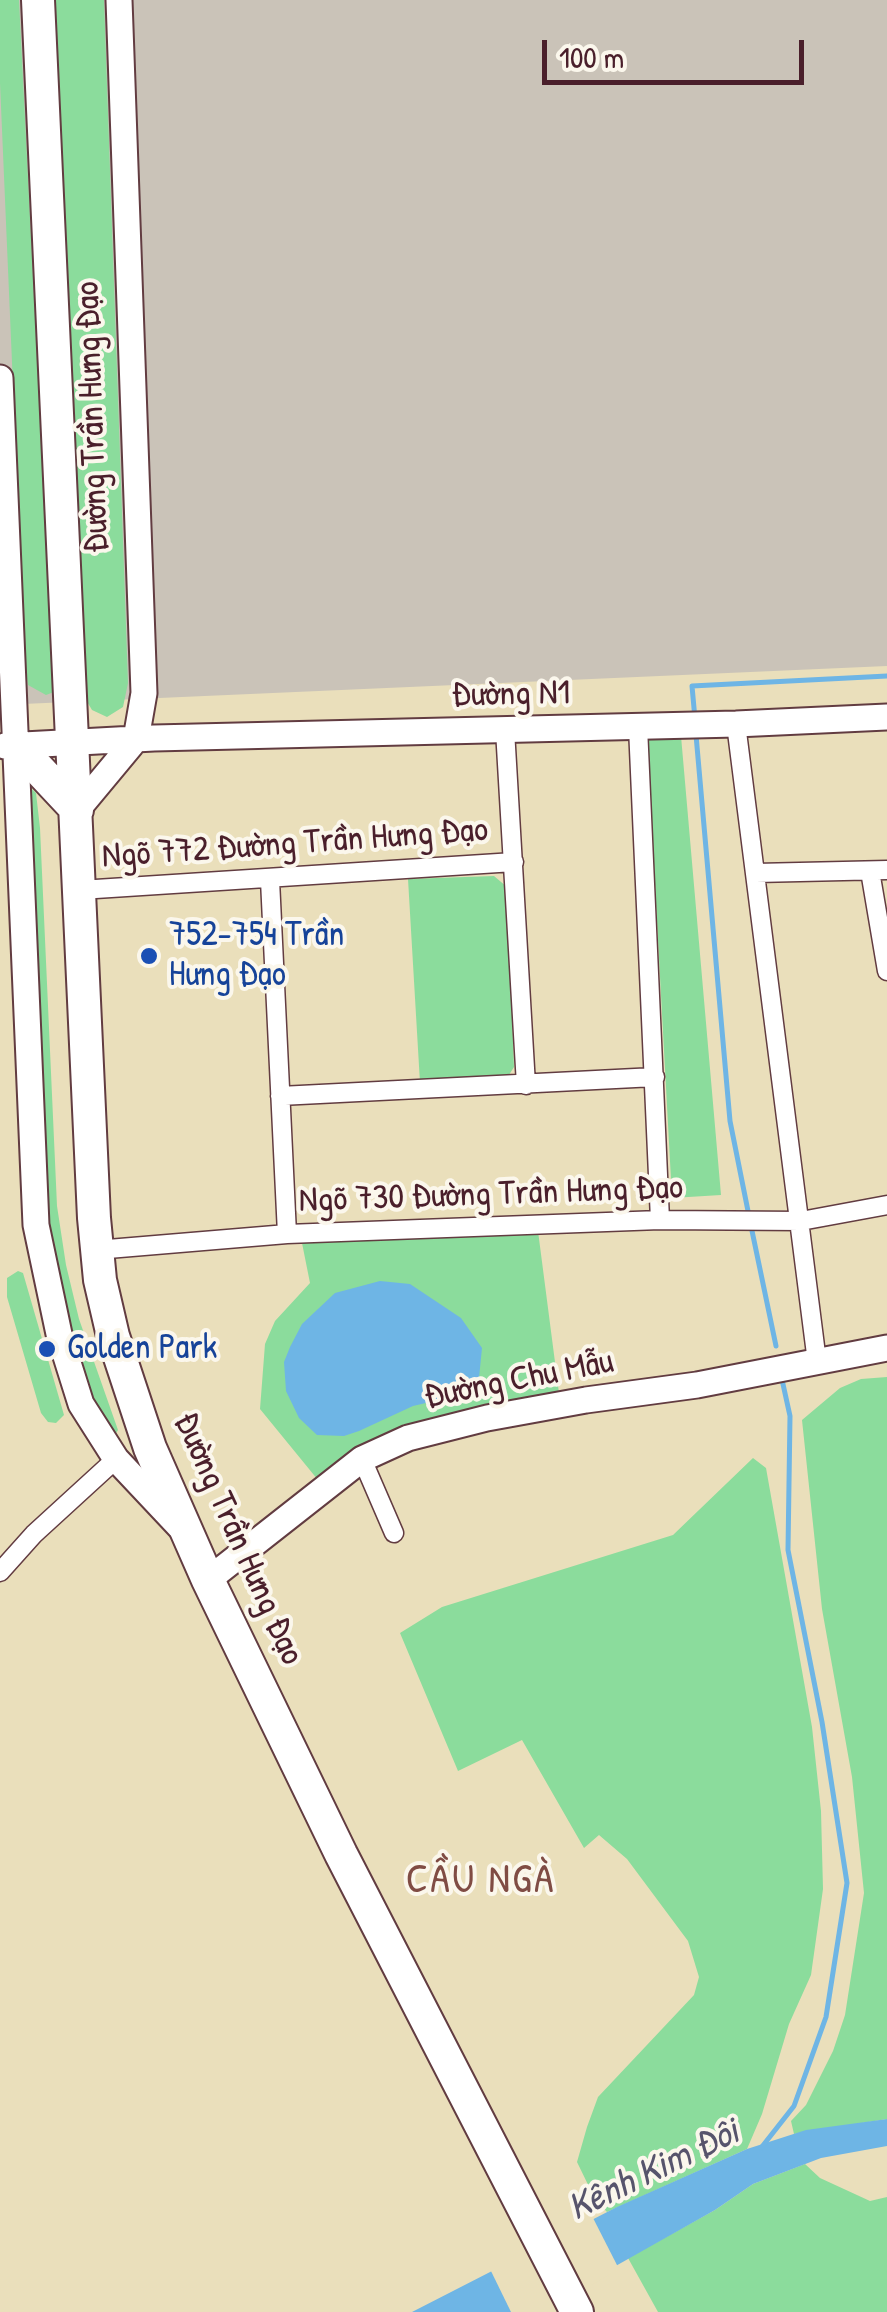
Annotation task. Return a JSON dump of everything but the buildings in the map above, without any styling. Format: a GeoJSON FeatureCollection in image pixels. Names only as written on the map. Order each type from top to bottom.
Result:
{"type":"FeatureCollection","features":[{"type":"Feature","properties":{"kind":"highway","name":"Đường Trần Hưng Đạo"},"geometry":{"type":"LineString","coordinates":[[38,0],[96,1250],[122,1367],[186,1535],[341,1854],[574,2306]]}},
{"type":"Feature","properties":{"kind":"highway"},"geometry":{"type":"LineString","coordinates":[[8,746],[77,810]]}},
{"type":"Feature","properties":{"kind":"main road","name":"Đường Trần Hưng Đạo"},"geometry":{"type":"LineString","coordinates":[[118,0],[144,692],[136,739]]}},
{"type":"Feature","properties":{"kind":"main road"},"geometry":{"type":"LineString","coordinates":[[0,378],[8,746],[36,1225],[59,1334],[81,1404],[116,1459],[186,1535]]}},
{"type":"Feature","properties":{"kind":"main road","name":"Đường N1"},"geometry":{"type":"LineString","coordinates":[[8,746],[887,717]]}},
{"type":"Feature","properties":{"kind":"main road"},"geometry":{"type":"LineString","coordinates":[[77,810],[136,739]]}},
{"type":"Feature","properties":{"kind":"main road","name":"Đường Chu Mẫu"},"geometry":{"type":"LineString","coordinates":[[208,1580],[362,1458],[408,1438],[487,1418],[697,1386],[887,1348]]}},
{"type":"Feature","properties":{"kind":"street"},"geometry":{"type":"LineString","coordinates":[[736,724],[793,1221],[817,1362]]}},
{"type":"Feature","properties":{"kind":"street"},"geometry":{"type":"LineString","coordinates":[[638,727],[660,1220]]}},
{"type":"Feature","properties":{"kind":"street"},"geometry":{"type":"LineString","coordinates":[[505,730],[526,1085]]}},
{"type":"Feature","properties":{"kind":"street","name":"Ngõ 772 Đường Trần Hưng Đạo"},"geometry":{"type":"LineString","coordinates":[[80,890],[514,862]]}},
{"type":"Feature","properties":{"kind":"street"},"geometry":{"type":"LineString","coordinates":[[756,873],[879,870],[887,972]]}},
{"type":"Feature","properties":{"kind":"street"},"geometry":{"type":"LineString","coordinates":[[270,880],[287,1234]]}},
{"type":"Feature","properties":{"kind":"street"},"geometry":{"type":"LineString","coordinates":[[280,1096],[655,1077]]}},
{"type":"Feature","properties":{"kind":"street","name":"Ngõ 730 Đường Trần Hưng Đạo"},"geometry":{"type":"LineString","coordinates":[[96,1250],[287,1234],[660,1220],[793,1221],[887,1206]]}},
{"type":"Feature","properties":{"kind":"street"},"geometry":{"type":"LineString","coordinates":[[362,1458],[394,1533]]}},
{"type":"Feature","properties":{"kind":"street"},"geometry":{"type":"LineString","coordinates":[[0,1572],[34,1534],[116,1459]]}},
{"type":"Feature","properties":{"kind":"shaded area"},"geometry":{"type":"Polygon","coordinates":[[[0,0],[887,0],[887,666],[0,705],[0,0]]]}},
{"type":"Feature","properties":{"kind":"green space"},"geometry":{"type":"Polygon","coordinates":[[[0,0],[19,0],[54,692],[46,695],[28,685],[25,665],[0,83],[0,0]]]}},
{"type":"Feature","properties":{"kind":"green space"},"geometry":{"type":"Polygon","coordinates":[[[54,0],[104,0],[128,683],[123,707],[107,717],[92,710],[83,695],[54,0]]]}},
{"type":"Feature","properties":{"kind":"green space"},"geometry":{"type":"Polygon","coordinates":[[[681,736],[721,1195],[672,1198],[647,737],[681,736]]]}},
{"type":"Feature","properties":{"kind":"green space"},"geometry":{"type":"Polygon","coordinates":[[[29,786],[36,793],[40,828],[57,1206],[79,1319],[118,1430],[115,1435],[95,1402],[69,1326],[43,1191],[29,786]]]}},
{"type":"Feature","properties":{"kind":"green space"},"geometry":{"type":"Polygon","coordinates":[[[494,876],[507,887],[514,1067],[507,1078],[420,1083],[408,879],[494,876]]]}},
{"type":"Feature","properties":{"kind":"green space"},"geometry":{"type":"Polygon","coordinates":[[[538,1231],[559,1393],[318,1480],[260,1409],[265,1344],[275,1321],[310,1283],[301,1238],[538,1231]]]}},
{"type":"Feature","properties":{"kind":"green space"},"geometry":{"type":"Polygon","coordinates":[[[18,1271],[23,1273],[64,1415],[56,1423],[48,1422],[41,1413],[7,1297],[7,1278],[18,1271]]]}},
{"type":"Feature","properties":{"kind":"green space"},"geometry":{"type":"Polygon","coordinates":[[[887,1377],[887,2119],[794,2134],[791,2121],[806,2105],[833,2051],[845,2015],[864,1893],[852,1777],[822,1609],[802,1420],[840,1388],[861,1379],[887,1377]]]}},
{"type":"Feature","properties":{"kind":"green space"},"geometry":{"type":"Polygon","coordinates":[[[753,1458],[766,1468],[812,1727],[821,1811],[823,1889],[811,1975],[789,2024],[762,2114],[747,2149],[607,2212],[595,2199],[577,2162],[587,2127],[598,2097],[694,1995],[699,1977],[688,1941],[627,1859],[599,1835],[584,1848],[522,1740],[458,1771],[400,1633],[442,1607],[673,1535],[753,1458]]]}},
{"type":"Feature","properties":{"kind":"green space"},"geometry":{"type":"Polygon","coordinates":[[[805,2164],[820,2178],[870,2201],[887,2197],[887,2312],[658,2312],[628,2258],[715,2210],[753,2184],[805,2164]]]}},
{"type":"Feature","properties":{"kind":"water"},"geometry":{"type":"Polygon","coordinates":[[[380,1281],[410,1284],[461,1318],[482,1348],[479,1378],[460,1395],[413,1406],[359,1431],[344,1436],[317,1435],[299,1418],[286,1391],[284,1362],[290,1347],[302,1324],[335,1293],[380,1281]]]}},
{"type":"Feature","properties":{"kind":"water","name":"Kênh Kim Đôi"},"geometry":{"type":"Polygon","coordinates":[[[887,2119],[887,2146],[821,2158],[753,2184],[715,2210],[534,2312],[412,2312],[617,2207],[747,2149],[806,2130],[887,2119]]]}},
{"type":"Feature","properties":{"kind":"pier"},"geometry":{"type":"Polygon","coordinates":[[[592,2216],[619,2269],[544,2312],[511,2312],[489,2267],[592,2216]]]}},
{"type":"Feature","properties":{"kind":"waterway"},"geometry":{"type":"LineString","coordinates":[[695,719],[692,686],[887,676]]}},
{"type":"Feature","properties":{"kind":"waterway"},"geometry":{"type":"LineString","coordinates":[[696,735],[730,1121],[749,1216]]}},
{"type":"Feature","properties":{"kind":"waterway"},"geometry":{"type":"LineString","coordinates":[[751,1226],[776,1346]]}},
{"type":"Feature","properties":{"kind":"waterway"},"geometry":{"type":"LineString","coordinates":[[761,2148],[794,2106],[826,2017],[847,1883],[822,1722],[788,1550],[790,1416],[781,1375]]}},
{"type":"Feature","properties":{"kind":"place","name":"752-754 Trần Hưng Đạo"},"geometry":{"type":"Point","coordinates":[149,956]}},
{"type":"Feature","properties":{"kind":"place","name":"Golden Park"},"geometry":{"type":"Point","coordinates":[47,1349]}},
{"type":"Feature","properties":{"kind":"district","name":"CẦU NGÀ"},"geometry":{"type":"Point","coordinates":[481,1881]}}]}
